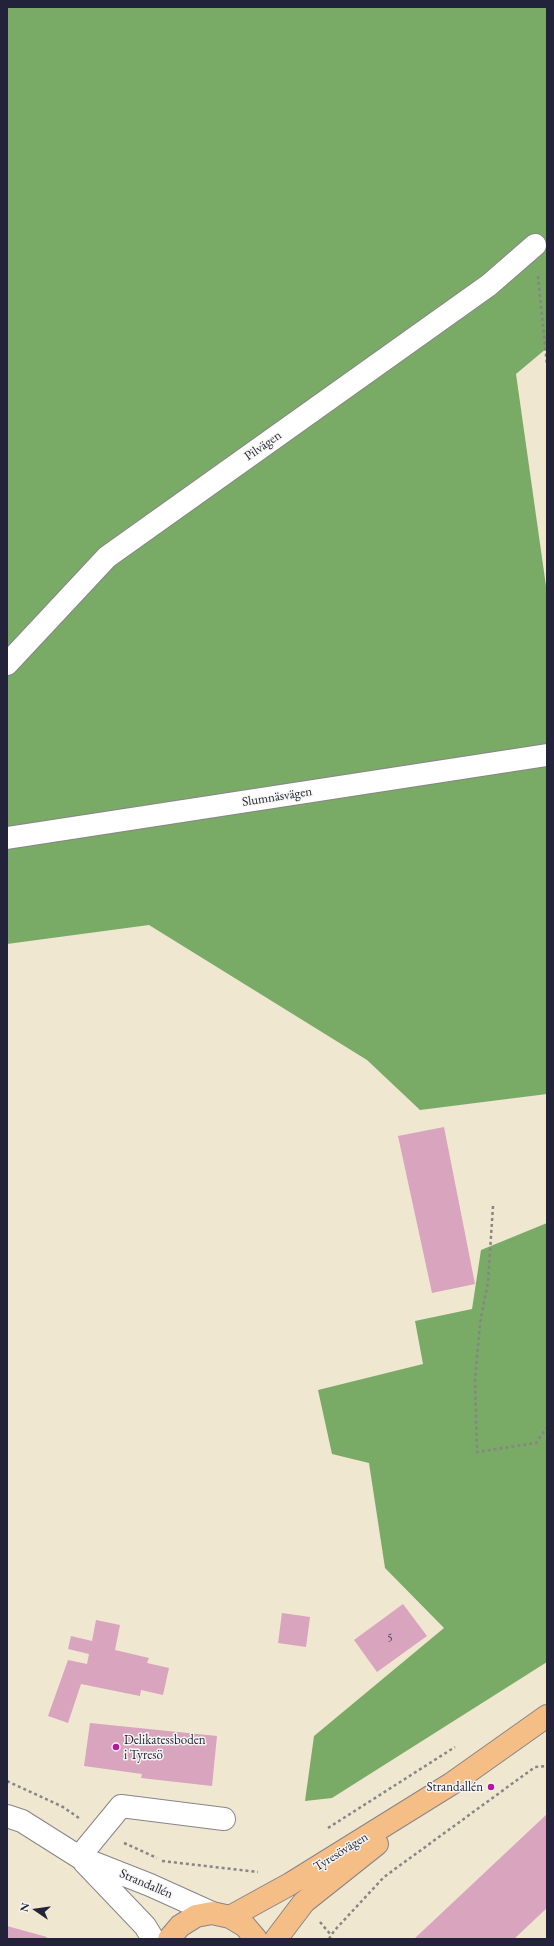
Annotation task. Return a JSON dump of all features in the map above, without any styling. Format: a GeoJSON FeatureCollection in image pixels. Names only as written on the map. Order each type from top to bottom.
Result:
{"type":"FeatureCollection","features":[{"type":"Feature","properties":{"kind":"main road","name":"Tyresövägen"},"geometry":{"type":"LineString","coordinates":[[276,1939],[304,1902],[451,1784],[547,1716]]}},
{"type":"Feature","properties":{"kind":"main road","name":"Tyresövägen"},"geometry":{"type":"LineString","coordinates":[[169,1939],[180,1926],[196,1916],[221,1915],[290,1884],[451,1784]]}},
{"type":"Feature","properties":{"kind":"main road"},"geometry":{"type":"LineString","coordinates":[[221,1915],[245,1926],[256,1939]]}},
{"type":"Feature","properties":{"kind":"street","name":"Pilvägen"},"geometry":{"type":"LineString","coordinates":[[7,664],[107,557],[489,285],[535,245]]}},
{"type":"Feature","properties":{"kind":"street","name":"Slumnäsvägen"},"geometry":{"type":"LineString","coordinates":[[7,838],[547,755]]}},
{"type":"Feature","properties":{"kind":"street"},"geometry":{"type":"LineString","coordinates":[[79,1857],[121,1806],[224,1819]]}},
{"type":"Feature","properties":{"kind":"street","name":"Strandallén"},"geometry":{"type":"LineString","coordinates":[[7,1816],[22,1821],[79,1857],[221,1915]]}},
{"type":"Feature","properties":{"kind":"street","name":"Strandallén"},"geometry":{"type":"LineString","coordinates":[[79,1857],[140,1921],[153,1939]]}},
{"type":"Feature","properties":{"kind":"path"},"geometry":{"type":"LineString","coordinates":[[535,245],[547,365]]}},
{"type":"Feature","properties":{"kind":"path"},"geometry":{"type":"LineString","coordinates":[[493,1206],[488,1282],[480,1323],[475,1380],[477,1452],[536,1443],[547,1427]]}},
{"type":"Feature","properties":{"kind":"path"},"geometry":{"type":"LineString","coordinates":[[329,1939],[384,1877],[535,1767],[547,1766]]}},
{"type":"Feature","properties":{"kind":"path"},"geometry":{"type":"LineString","coordinates":[[163,1861],[260,1872]]}},
{"type":"Feature","properties":{"kind":"green space"},"geometry":{"type":"Polygon","coordinates":[[[7,7],[547,7],[547,348],[516,374],[547,593],[547,1094],[420,1110],[367,1060],[149,925],[7,944],[7,7]]]}},
{"type":"Feature","properties":{"kind":"green space"},"geometry":{"type":"Polygon","coordinates":[[[547,1223],[547,1662],[332,1798],[305,1801],[314,1736],[444,1628],[385,1568],[369,1463],[332,1454],[318,1390],[423,1364],[415,1321],[472,1309],[481,1250],[547,1223]]]}},
{"type":"Feature","properties":{"kind":"building"},"geometry":{"type":"Polygon","coordinates":[[[444,1127],[475,1284],[432,1293],[398,1136],[444,1127]]]}},
{"type":"Feature","properties":{"kind":"building"},"geometry":{"type":"Polygon","coordinates":[[[403,1604],[427,1636],[377,1672],[354,1640],[403,1604]]]}},
{"type":"Feature","properties":{"kind":"building"},"geometry":{"type":"Polygon","coordinates":[[[282,1613],[310,1617],[306,1647],[278,1643],[282,1613]]]}},
{"type":"Feature","properties":{"kind":"building"},"geometry":{"type":"Polygon","coordinates":[[[96,1620],[120,1625],[115,1650],[149,1658],[147,1663],[169,1668],[163,1695],[141,1690],[140,1696],[81,1684],[68,1723],[48,1716],[68,1660],[87,1664],[89,1654],[68,1649],[71,1636],[92,1641],[96,1620]]]}},
{"type":"Feature","properties":{"kind":"building"},"geometry":{"type":"Polygon","coordinates":[[[90,1723],[217,1736],[212,1786],[141,1778],[142,1774],[84,1766],[90,1723]]]}},
{"type":"Feature","properties":{"kind":"building"},"geometry":{"type":"Polygon","coordinates":[[[547,1814],[547,1908],[514,1939],[414,1939],[547,1814]]]}},
{"type":"Feature","properties":{"kind":"building"},"geometry":{"type":"Polygon","coordinates":[[[7,1926],[47,1937],[46,1939],[7,1939],[7,1926]]]}},
{"type":"Feature","properties":{"kind":"place","name":"Delikatessboden i Tyresö"},"geometry":{"type":"Point","coordinates":[116,1747]}},
{"type":"Feature","properties":{"kind":"place","name":"Strandallén"},"geometry":{"type":"Point","coordinates":[491,1787]}}]}
